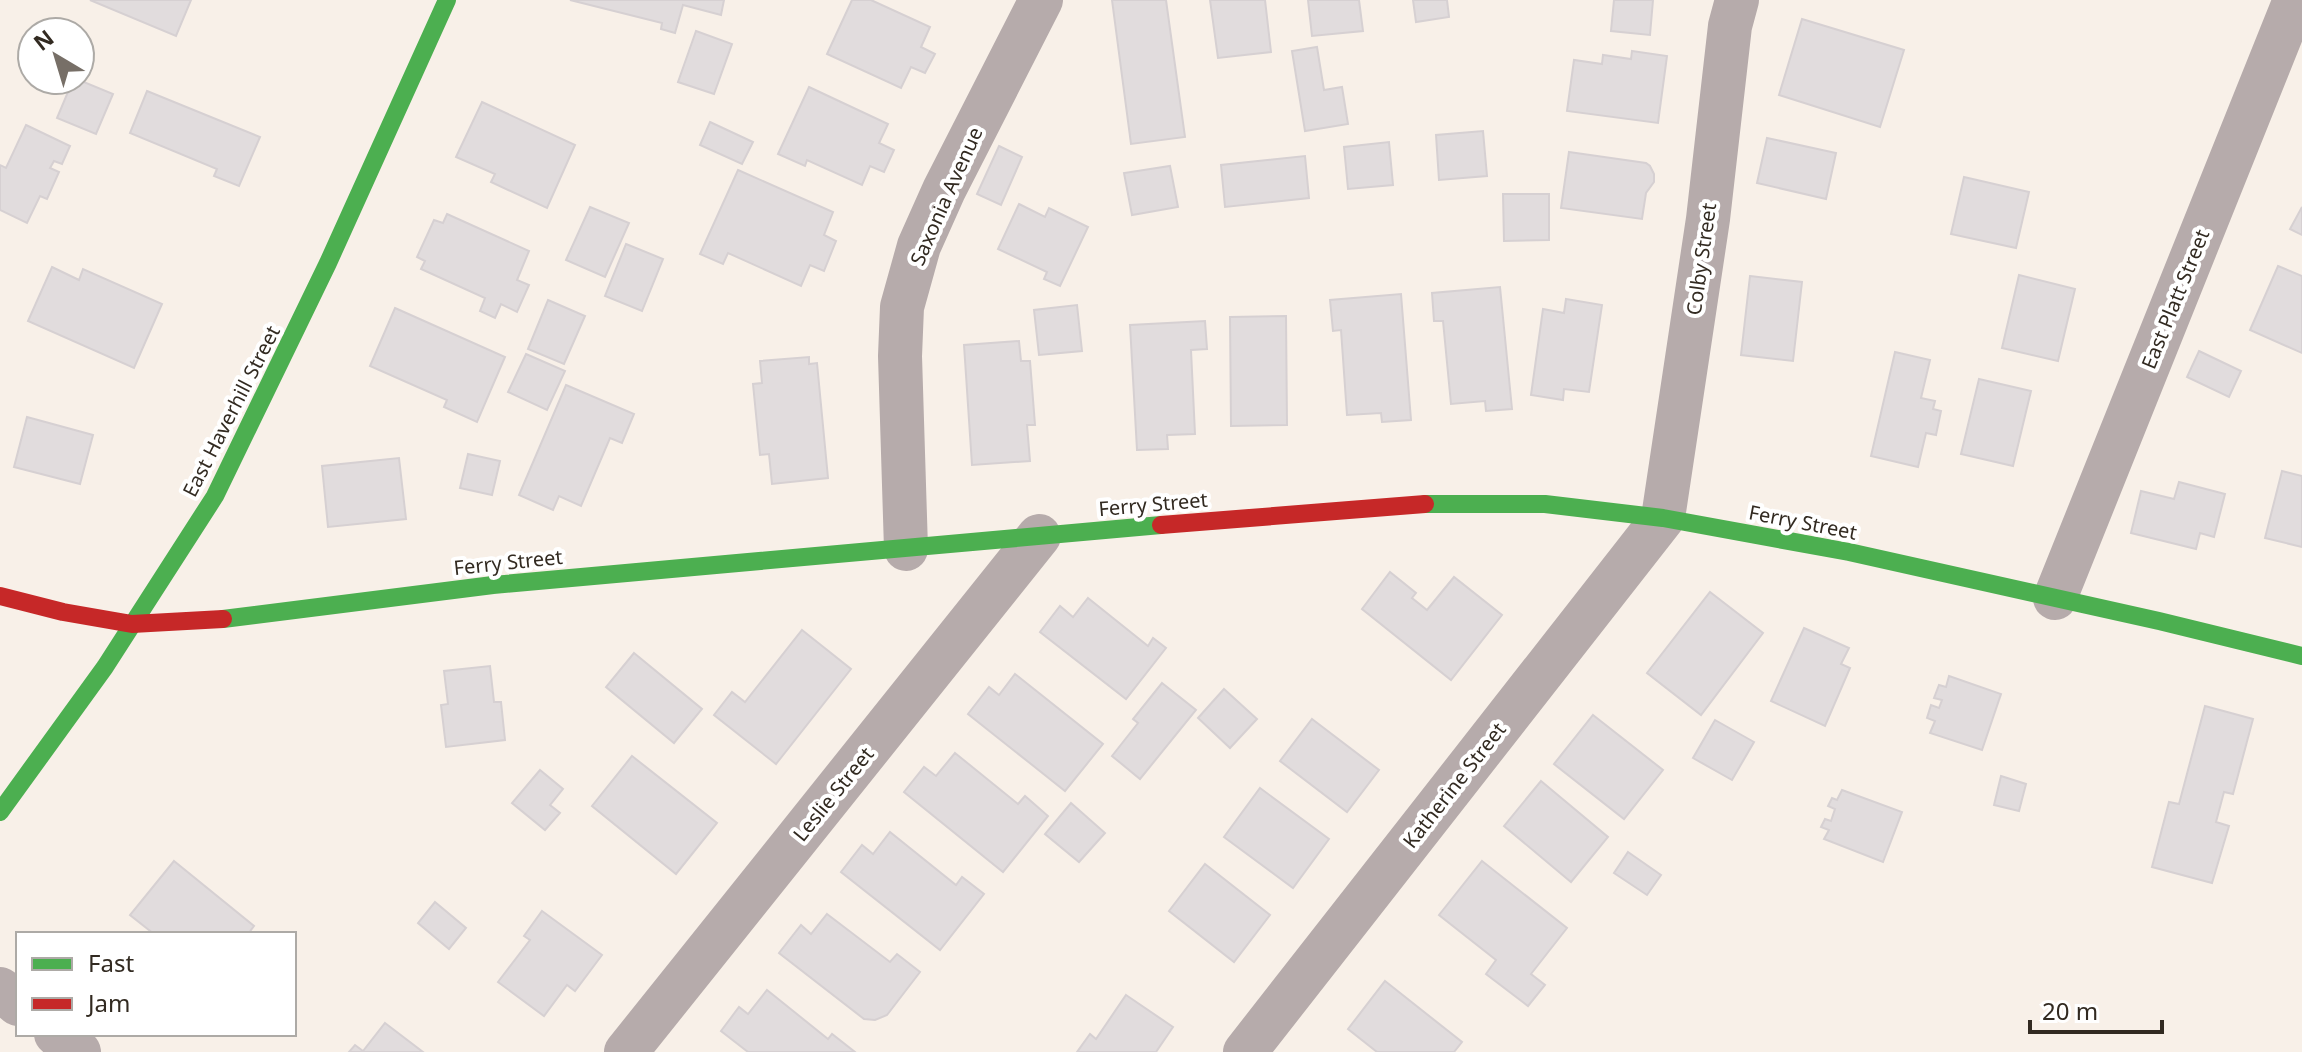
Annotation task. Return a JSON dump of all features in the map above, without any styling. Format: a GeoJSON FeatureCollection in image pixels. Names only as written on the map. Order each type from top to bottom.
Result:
{"type":"FeatureCollection","features":[{"type":"Feature","properties":{"kind":"street","name":"East Haverhill Street"},"geometry":{"type":"LineString","coordinates":[[0,812],[41,758],[215,496],[328,263],[447,0]]}},
{"type":"Feature","properties":{"kind":"street","name":"Saxonia Avenue"},"geometry":{"type":"LineString","coordinates":[[906,549],[900,356],[902,307],[919,246],[944,190],[1041,0]]}},
{"type":"Feature","properties":{"kind":"street","name":"Colby Street"},"geometry":{"type":"LineString","coordinates":[[1663,518],[1708,219],[1730,26],[1737,0]]}},
{"type":"Feature","properties":{"kind":"street","name":"East Platt Street"},"geometry":{"type":"LineString","coordinates":[[2055,598],[2295,0]]}},
{"type":"Feature","properties":{"kind":"street","name":"Ferry Street"},"geometry":{"type":"LineString","coordinates":[[0,596],[132,624],[219,620],[493,585],[1039,536],[1405,504],[1545,504],[1663,518],[1849,552],[2302,656]]}},
{"type":"Feature","properties":{"kind":"street","name":"Katherine Street"},"geometry":{"type":"LineString","coordinates":[[1245,1052],[1663,518]]}},
{"type":"Feature","properties":{"kind":"street","name":"Leslie Street"},"geometry":{"type":"LineString","coordinates":[[626,1052],[1039,536]]}},
{"type":"Feature","properties":{"kind":"street"},"geometry":{"type":"LineString","coordinates":[[0,989],[16,1002]]}},
{"type":"Feature","properties":{"kind":"street"},"geometry":{"type":"LineString","coordinates":[[59,1036],[79,1052]]}},
{"type":"Feature","properties":{"kind":"building"},"geometry":{"type":"Polygon","coordinates":[[[90,0],[191,0],[176,36],[90,0]]]}},
{"type":"Feature","properties":{"kind":"building"},"geometry":{"type":"Polygon","coordinates":[[[570,0],[724,0],[721,15],[683,5],[675,33],[661,29],[662,23],[570,0]]]}},
{"type":"Feature","properties":{"kind":"building"},"geometry":{"type":"Polygon","coordinates":[[[852,0],[871,0],[930,27],[921,47],[935,54],[925,73],[911,67],[901,88],[827,54],[852,0]]]}},
{"type":"Feature","properties":{"kind":"building"},"geometry":{"type":"Polygon","coordinates":[[[1112,0],[1166,0],[1185,137],[1131,144],[1112,0]]]}},
{"type":"Feature","properties":{"kind":"building"},"geometry":{"type":"Polygon","coordinates":[[[1210,0],[1265,0],[1271,52],[1218,58],[1210,0]]]}},
{"type":"Feature","properties":{"kind":"building"},"geometry":{"type":"Polygon","coordinates":[[[1308,0],[1359,0],[1363,31],[1312,36],[1308,0]]]}},
{"type":"Feature","properties":{"kind":"building"},"geometry":{"type":"Polygon","coordinates":[[[1413,0],[1447,0],[1449,17],[1416,22],[1413,0]]]}},
{"type":"Feature","properties":{"kind":"building"},"geometry":{"type":"Polygon","coordinates":[[[1614,0],[1653,0],[1650,35],[1611,31],[1614,0]]]}},
{"type":"Feature","properties":{"kind":"building"},"geometry":{"type":"Polygon","coordinates":[[[1802,19],[1904,50],[1880,127],[1779,95],[1802,19]]]}},
{"type":"Feature","properties":{"kind":"building"},"geometry":{"type":"Polygon","coordinates":[[[696,31],[732,44],[714,94],[678,82],[696,31]]]}},
{"type":"Feature","properties":{"kind":"building"},"geometry":{"type":"Polygon","coordinates":[[[1317,47],[1324,90],[1342,87],[1348,124],[1305,131],[1292,51],[1317,47]]]}},
{"type":"Feature","properties":{"kind":"building"},"geometry":{"type":"Polygon","coordinates":[[[1632,51],[1667,56],[1658,123],[1567,111],[1574,60],[1602,64],[1603,55],[1631,59],[1632,51]]]}},
{"type":"Feature","properties":{"kind":"building"},"geometry":{"type":"Polygon","coordinates":[[[96,87],[113,94],[96,134],[57,118],[66,96],[96,96],[96,87]]]}},
{"type":"Feature","properties":{"kind":"building"},"geometry":{"type":"Polygon","coordinates":[[[809,87],[888,124],[879,143],[894,150],[884,172],[870,166],[862,185],[807,160],[805,166],[778,154],[809,87]]]}},
{"type":"Feature","properties":{"kind":"building"},"geometry":{"type":"Polygon","coordinates":[[[147,91],[260,137],[239,186],[214,176],[217,169],[130,133],[147,91]]]}},
{"type":"Feature","properties":{"kind":"building"},"geometry":{"type":"Polygon","coordinates":[[[482,102],[575,145],[547,208],[491,182],[495,174],[456,157],[482,102]]]}},
{"type":"Feature","properties":{"kind":"building"},"geometry":{"type":"Polygon","coordinates":[[[710,122],[753,142],[742,164],[700,145],[710,122]]]}},
{"type":"Feature","properties":{"kind":"building"},"geometry":{"type":"Polygon","coordinates":[[[26,125],[70,146],[62,164],[54,161],[50,168],[59,172],[47,199],[40,196],[27,223],[0,210],[0,165],[6,168],[26,125]]]}},
{"type":"Feature","properties":{"kind":"building"},"geometry":{"type":"Polygon","coordinates":[[[1483,131],[1487,176],[1439,180],[1436,135],[1483,131]]]}},
{"type":"Feature","properties":{"kind":"building"},"geometry":{"type":"Polygon","coordinates":[[[1767,138],[1836,153],[1826,199],[1757,183],[1767,138]]]}},
{"type":"Feature","properties":{"kind":"building"},"geometry":{"type":"Polygon","coordinates":[[[1389,142],[1393,185],[1348,189],[1344,147],[1389,142]]]}},
{"type":"Feature","properties":{"kind":"building"},"geometry":{"type":"Polygon","coordinates":[[[999,146],[1022,157],[1001,205],[977,194],[999,146]]]}},
{"type":"Feature","properties":{"kind":"building"},"geometry":{"type":"Polygon","coordinates":[[[1569,152],[1650,166],[1654,182],[1646,193],[1642,219],[1561,208],[1569,152]]]}},
{"type":"Feature","properties":{"kind":"building"},"geometry":{"type":"Polygon","coordinates":[[[1305,156],[1309,198],[1225,207],[1221,165],[1305,156]]]}},
{"type":"Feature","properties":{"kind":"building"},"geometry":{"type":"Polygon","coordinates":[[[1170,166],[1178,207],[1132,215],[1124,173],[1170,166]]]}},
{"type":"Feature","properties":{"kind":"building"},"geometry":{"type":"Polygon","coordinates":[[[738,170],[833,212],[824,235],[836,241],[824,271],[810,265],[801,286],[728,253],[723,264],[700,254],[738,170]]]}},
{"type":"Feature","properties":{"kind":"building"},"geometry":{"type":"Polygon","coordinates":[[[1964,177],[2029,192],[2016,248],[1951,234],[1964,177]]]}},
{"type":"Feature","properties":{"kind":"building"},"geometry":{"type":"Polygon","coordinates":[[[1503,194],[1549,194],[1549,240],[1504,241],[1503,194]]]}},
{"type":"Feature","properties":{"kind":"building"},"geometry":{"type":"Polygon","coordinates":[[[1019,204],[1045,217],[1049,208],[1088,227],[1060,286],[1044,279],[1047,272],[998,249],[1019,204]]]}},
{"type":"Feature","properties":{"kind":"building"},"geometry":{"type":"Polygon","coordinates":[[[590,207],[629,223],[605,277],[566,260],[590,207]]]}},
{"type":"Feature","properties":{"kind":"building"},"geometry":{"type":"Polygon","coordinates":[[[2302,207],[2302,235],[2290,229],[2302,207]]]}},
{"type":"Feature","properties":{"kind":"building"},"geometry":{"type":"Polygon","coordinates":[[[447,214],[529,251],[517,280],[529,285],[517,312],[501,304],[495,318],[480,311],[485,298],[421,269],[425,261],[417,257],[434,220],[443,223],[447,214]]]}},
{"type":"Feature","properties":{"kind":"building"},"geometry":{"type":"Polygon","coordinates":[[[626,244],[663,259],[642,311],[605,296],[626,244]]]}},
{"type":"Feature","properties":{"kind":"building"},"geometry":{"type":"Polygon","coordinates":[[[2278,266],[2302,276],[2302,353],[2250,330],[2278,266]]]}},
{"type":"Feature","properties":{"kind":"building"},"geometry":{"type":"Polygon","coordinates":[[[52,267],[79,280],[83,269],[162,304],[134,368],[28,321],[52,267]]]}},
{"type":"Feature","properties":{"kind":"building"},"geometry":{"type":"Polygon","coordinates":[[[2019,275],[2075,289],[2058,361],[2002,348],[2019,275]]]}},
{"type":"Feature","properties":{"kind":"building"},"geometry":{"type":"Polygon","coordinates":[[[1750,276],[1802,282],[1793,361],[1741,355],[1750,276]]]}},
{"type":"Feature","properties":{"kind":"building"},"geometry":{"type":"Polygon","coordinates":[[[1500,287],[1512,409],[1486,411],[1485,401],[1451,404],[1443,321],[1434,321],[1432,293],[1500,287]]]}},
{"type":"Feature","properties":{"kind":"building"},"geometry":{"type":"Polygon","coordinates":[[[1401,294],[1411,420],[1382,422],[1381,413],[1347,415],[1341,330],[1333,331],[1330,300],[1401,294]]]}},
{"type":"Feature","properties":{"kind":"building"},"geometry":{"type":"Polygon","coordinates":[[[1566,299],[1602,305],[1589,392],[1564,389],[1563,400],[1531,395],[1543,309],[1564,313],[1566,299]]]}},
{"type":"Feature","properties":{"kind":"building"},"geometry":{"type":"Polygon","coordinates":[[[548,300],[585,316],[564,364],[528,349],[548,300]]]}},
{"type":"Feature","properties":{"kind":"building"},"geometry":{"type":"Polygon","coordinates":[[[1077,305],[1082,351],[1039,355],[1034,310],[1077,305]]]}},
{"type":"Feature","properties":{"kind":"building"},"geometry":{"type":"Polygon","coordinates":[[[395,308],[505,357],[477,422],[444,407],[447,400],[370,366],[395,308]]]}},
{"type":"Feature","properties":{"kind":"building"},"geometry":{"type":"Polygon","coordinates":[[[1286,316],[1287,425],[1231,426],[1230,317],[1286,316]]]}},
{"type":"Feature","properties":{"kind":"building"},"geometry":{"type":"Polygon","coordinates":[[[1205,321],[1207,349],[1191,350],[1195,434],[1167,435],[1168,449],[1137,450],[1130,325],[1205,321]]]}},
{"type":"Feature","properties":{"kind":"building"},"geometry":{"type":"Polygon","coordinates":[[[1019,341],[1021,361],[1030,361],[1035,425],[1027,425],[1030,461],[972,465],[964,345],[1019,341]]]}},
{"type":"Feature","properties":{"kind":"building"},"geometry":{"type":"Polygon","coordinates":[[[2199,351],[2241,371],[2229,397],[2187,377],[2199,351]]]}},
{"type":"Feature","properties":{"kind":"building"},"geometry":{"type":"Polygon","coordinates":[[[1895,352],[1930,360],[1921,398],[1935,401],[1933,409],[1941,411],[1936,435],[1926,433],[1918,467],[1871,456],[1895,352]]]}},
{"type":"Feature","properties":{"kind":"building"},"geometry":{"type":"Polygon","coordinates":[[[526,354],[565,371],[547,410],[508,392],[526,354]]]}},
{"type":"Feature","properties":{"kind":"building"},"geometry":{"type":"Polygon","coordinates":[[[809,357],[809,364],[817,363],[828,478],[772,484],[769,454],[760,455],[753,384],[762,383],[760,361],[809,357]]]}},
{"type":"Feature","properties":{"kind":"building"},"geometry":{"type":"Polygon","coordinates":[[[1979,379],[2031,391],[2013,466],[1961,454],[1979,379]]]}},
{"type":"Feature","properties":{"kind":"building"},"geometry":{"type":"Polygon","coordinates":[[[566,385],[634,414],[622,443],[610,438],[581,506],[559,496],[553,510],[519,495],[566,385]]]}},
{"type":"Feature","properties":{"kind":"building"},"geometry":{"type":"Polygon","coordinates":[[[27,417],[93,435],[80,484],[14,467],[27,417]]]}},
{"type":"Feature","properties":{"kind":"building"},"geometry":{"type":"Polygon","coordinates":[[[468,454],[500,461],[492,495],[460,488],[468,454]]]}},
{"type":"Feature","properties":{"kind":"building"},"geometry":{"type":"Polygon","coordinates":[[[399,458],[406,519],[328,527],[322,466],[399,458]]]}},
{"type":"Feature","properties":{"kind":"building"},"geometry":{"type":"Polygon","coordinates":[[[2282,471],[2302,476],[2302,547],[2265,538],[2282,471]]]}},
{"type":"Feature","properties":{"kind":"building"},"geometry":{"type":"Polygon","coordinates":[[[2179,482],[2225,494],[2214,537],[2200,533],[2196,549],[2131,533],[2141,491],[2174,499],[2179,482]]]}},
{"type":"Feature","properties":{"kind":"building"},"geometry":{"type":"Polygon","coordinates":[[[1390,572],[1416,593],[1412,598],[1427,610],[1454,577],[1502,615],[1451,680],[1362,609],[1390,572]]]}},
{"type":"Feature","properties":{"kind":"building"},"geometry":{"type":"Polygon","coordinates":[[[1710,592],[1763,633],[1701,715],[1647,673],[1710,592]]]}},
{"type":"Feature","properties":{"kind":"building"},"geometry":{"type":"Polygon","coordinates":[[[1088,598],[1148,646],[1153,638],[1166,648],[1126,699],[1040,632],[1060,606],[1073,617],[1088,598]]]}},
{"type":"Feature","properties":{"kind":"building"},"geometry":{"type":"Polygon","coordinates":[[[1804,628],[1849,648],[1841,664],[1850,668],[1825,726],[1771,701],[1804,628]]]}},
{"type":"Feature","properties":{"kind":"building"},"geometry":{"type":"Polygon","coordinates":[[[802,630],[851,669],[776,764],[714,715],[732,692],[745,702],[802,630]]]}},
{"type":"Feature","properties":{"kind":"building"},"geometry":{"type":"Polygon","coordinates":[[[634,653],[702,709],[674,743],[606,687],[634,653]]]}},
{"type":"Feature","properties":{"kind":"building"},"geometry":{"type":"Polygon","coordinates":[[[490,666],[494,702],[501,702],[505,740],[446,747],[441,705],[448,704],[444,671],[490,666]]]}},
{"type":"Feature","properties":{"kind":"building"},"geometry":{"type":"Polygon","coordinates":[[[1015,674],[1103,744],[1065,791],[968,714],[989,687],[999,695],[1015,674]]]}},
{"type":"Feature","properties":{"kind":"building"},"geometry":{"type":"Polygon","coordinates":[[[1949,676],[2001,694],[1982,750],[1930,733],[1935,721],[1927,718],[1931,705],[1939,708],[1942,700],[1934,698],[1939,685],[1946,687],[1949,676]]]}},
{"type":"Feature","properties":{"kind":"building"},"geometry":{"type":"Polygon","coordinates":[[[1162,683],[1196,710],[1140,779],[1112,756],[1138,723],[1133,719],[1162,683]]]}},
{"type":"Feature","properties":{"kind":"building"},"geometry":{"type":"Polygon","coordinates":[[[1224,689],[1257,719],[1230,748],[1198,718],[1224,689]]]}},
{"type":"Feature","properties":{"kind":"building"},"geometry":{"type":"Polygon","coordinates":[[[2205,706],[2253,719],[2233,794],[2224,792],[2216,822],[2229,826],[2212,883],[2152,867],[2169,802],[2179,804],[2205,706]]]}},
{"type":"Feature","properties":{"kind":"building"},"geometry":{"type":"Polygon","coordinates":[[[1593,715],[1663,770],[1624,819],[1554,764],[1593,715]]]}},
{"type":"Feature","properties":{"kind":"building"},"geometry":{"type":"Polygon","coordinates":[[[1312,719],[1379,770],[1347,812],[1280,761],[1312,719]]]}},
{"type":"Feature","properties":{"kind":"building"},"geometry":{"type":"Polygon","coordinates":[[[1715,720],[1754,742],[1732,780],[1693,758],[1715,720]]]}},
{"type":"Feature","properties":{"kind":"building"},"geometry":{"type":"Polygon","coordinates":[[[955,753],[1018,804],[1025,796],[1048,816],[1003,872],[904,792],[924,767],[936,776],[955,753]]]}},
{"type":"Feature","properties":{"kind":"building"},"geometry":{"type":"Polygon","coordinates":[[[632,756],[717,823],[676,874],[592,806],[632,756]]]}},
{"type":"Feature","properties":{"kind":"building"},"geometry":{"type":"Polygon","coordinates":[[[540,770],[563,789],[550,805],[560,813],[545,830],[512,803],[540,770]]]}},
{"type":"Feature","properties":{"kind":"building"},"geometry":{"type":"Polygon","coordinates":[[[2001,776],[2026,784],[2019,811],[1994,805],[2001,776]]]}},
{"type":"Feature","properties":{"kind":"building"},"geometry":{"type":"Polygon","coordinates":[[[1541,781],[1608,837],[1571,882],[1504,826],[1541,781]]]}},
{"type":"Feature","properties":{"kind":"building"},"geometry":{"type":"Polygon","coordinates":[[[1260,788],[1329,839],[1293,888],[1224,837],[1260,788]]]}},
{"type":"Feature","properties":{"kind":"building"},"geometry":{"type":"Polygon","coordinates":[[[1842,790],[1902,812],[1883,862],[1824,839],[1829,830],[1821,827],[1825,819],[1831,821],[1835,809],[1828,806],[1832,798],[1837,800],[1842,790]]]}},
{"type":"Feature","properties":{"kind":"building"},"geometry":{"type":"Polygon","coordinates":[[[1071,803],[1105,833],[1079,862],[1045,834],[1071,803]]]}},
{"type":"Feature","properties":{"kind":"building"},"geometry":{"type":"Polygon","coordinates":[[[890,832],[956,885],[962,877],[984,894],[940,950],[841,872],[862,845],[873,854],[890,832]]]}},
{"type":"Feature","properties":{"kind":"building"},"geometry":{"type":"Polygon","coordinates":[[[1628,852],[1661,875],[1647,895],[1614,873],[1628,852]]]}},
{"type":"Feature","properties":{"kind":"building"},"geometry":{"type":"Polygon","coordinates":[[[174,861],[254,926],[250,932],[151,932],[130,915],[174,861]]]}},
{"type":"Feature","properties":{"kind":"building"},"geometry":{"type":"Polygon","coordinates":[[[1482,861],[1567,928],[1531,974],[1545,985],[1528,1006],[1486,974],[1496,960],[1439,915],[1482,861]]]}},
{"type":"Feature","properties":{"kind":"building"},"geometry":{"type":"Polygon","coordinates":[[[1205,864],[1270,915],[1234,962],[1169,911],[1205,864]]]}},
{"type":"Feature","properties":{"kind":"building"},"geometry":{"type":"Polygon","coordinates":[[[435,902],[466,928],[449,949],[418,923],[435,902]]]}},
{"type":"Feature","properties":{"kind":"building"},"geometry":{"type":"Polygon","coordinates":[[[542,911],[602,955],[575,991],[567,985],[544,1016],[498,982],[530,940],[524,936],[542,911]]]}},
{"type":"Feature","properties":{"kind":"building"},"geometry":{"type":"Polygon","coordinates":[[[827,914],[890,962],[897,954],[920,972],[887,1015],[875,1020],[864,1019],[779,953],[801,925],[811,934],[827,914]]]}},
{"type":"Feature","properties":{"kind":"building"},"geometry":{"type":"Polygon","coordinates":[[[1385,981],[1462,1042],[1454,1052],[1377,1052],[1348,1029],[1385,981]]]}},
{"type":"Feature","properties":{"kind":"building"},"geometry":{"type":"Polygon","coordinates":[[[767,990],[828,1039],[832,1034],[855,1052],[748,1052],[721,1031],[739,1007],[748,1014],[767,990]]]}},
{"type":"Feature","properties":{"kind":"building"},"geometry":{"type":"Polygon","coordinates":[[[1126,995],[1173,1027],[1156,1052],[1077,1052],[1090,1034],[1096,1039],[1126,995]]]}},
{"type":"Feature","properties":{"kind":"building"},"geometry":{"type":"Polygon","coordinates":[[[385,1023],[423,1052],[349,1052],[355,1045],[363,1051],[385,1023]]]}},
{"type":"Feature","properties":{"kind":"traffic: fast"},"geometry":{"type":"LineString","coordinates":[[0,812],[105,667],[215,496],[328,263],[447,0]]}},
{"type":"Feature","properties":{"kind":"traffic: fast"},"geometry":{"type":"LineString","coordinates":[[1425,504],[1545,504],[1663,518],[1849,552],[2302,656]]}},
{"type":"Feature","properties":{"kind":"traffic: fast"},"geometry":{"type":"LineString","coordinates":[[223,619],[493,585],[1161,525]]}},
{"type":"Feature","properties":{"kind":"traffic: jam"},"geometry":{"type":"LineString","coordinates":[[1161,525],[1425,504]]}},
{"type":"Feature","properties":{"kind":"traffic: jam"},"geometry":{"type":"LineString","coordinates":[[0,596],[63,612],[132,624],[223,619]]}}]}
